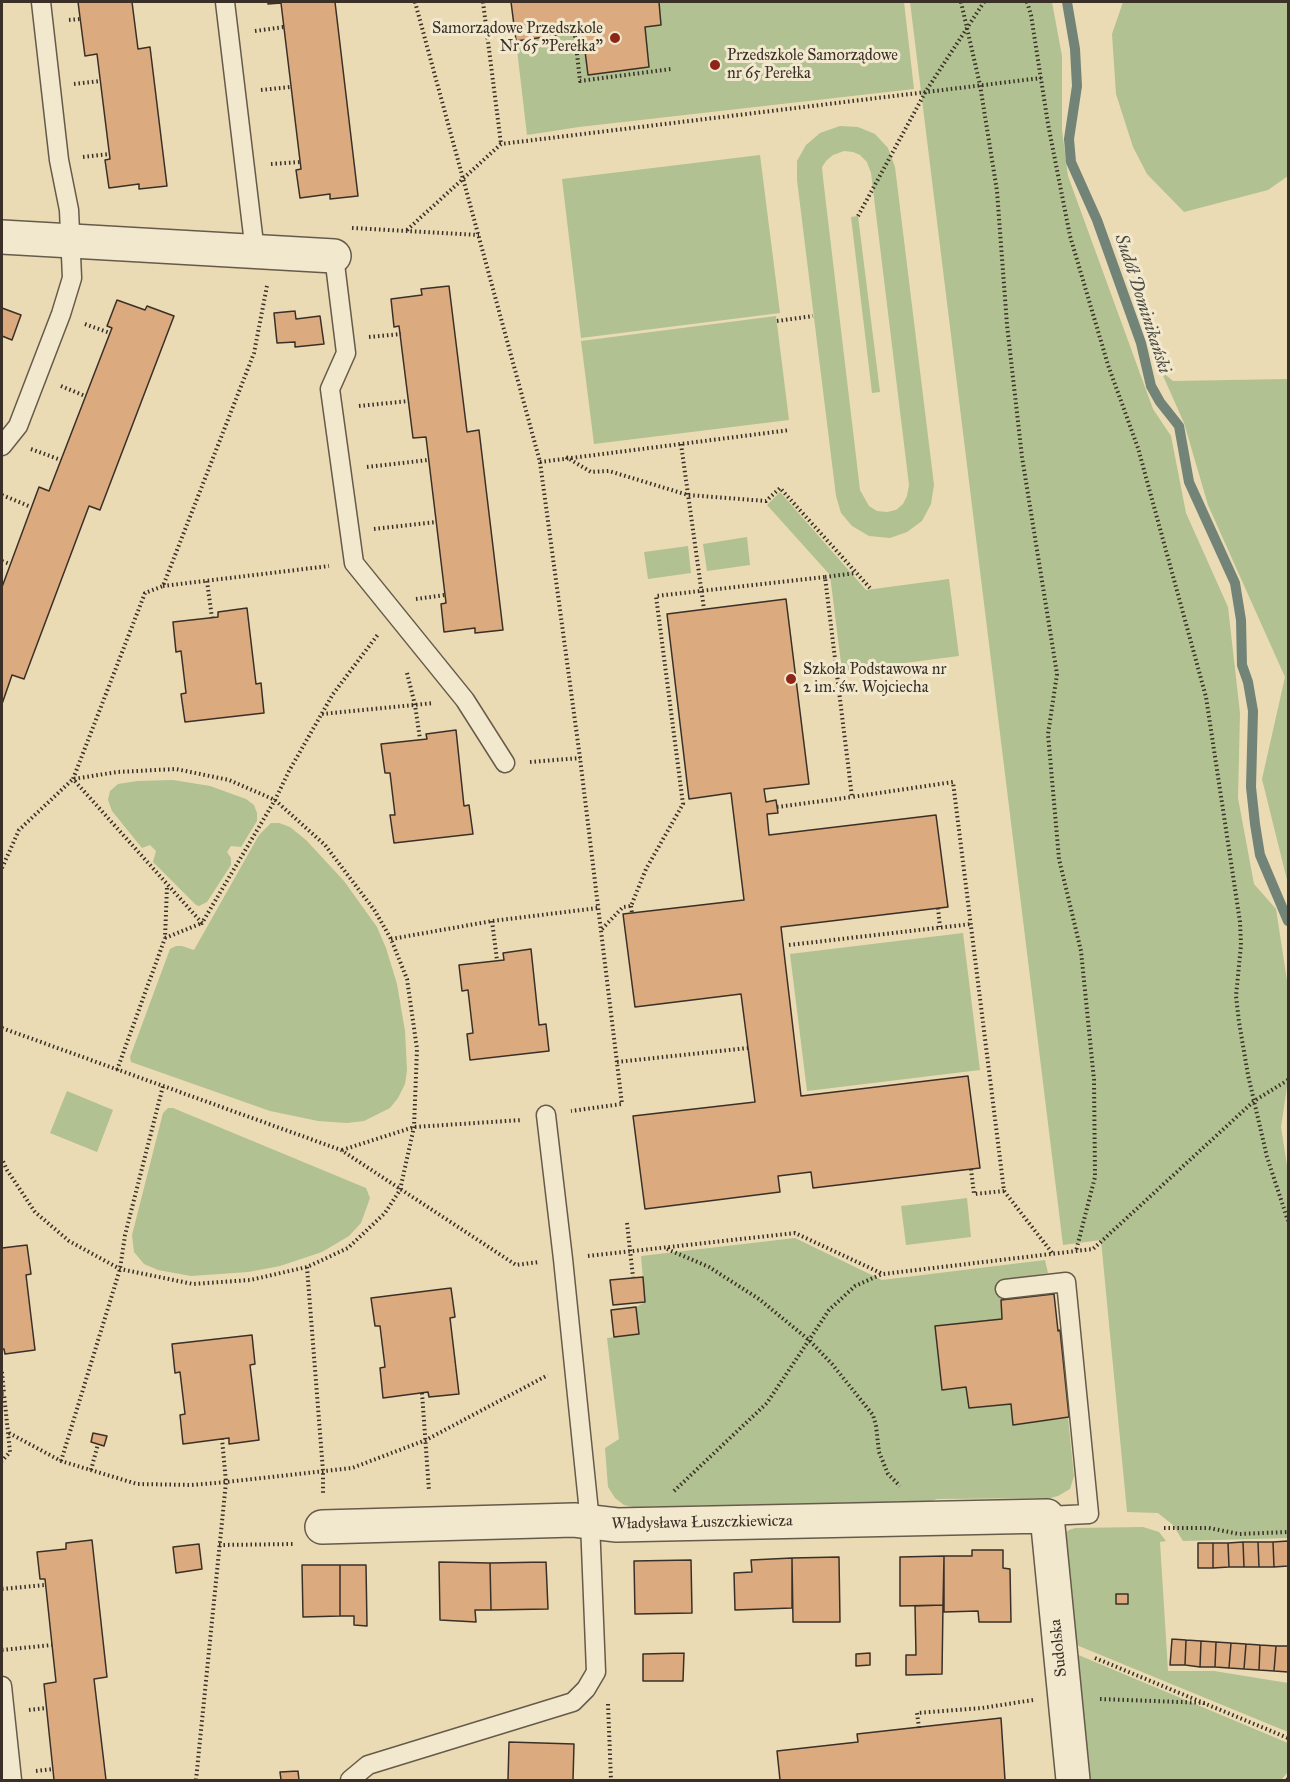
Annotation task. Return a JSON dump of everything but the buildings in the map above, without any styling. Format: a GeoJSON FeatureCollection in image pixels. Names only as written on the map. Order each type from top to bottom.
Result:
{"type":"FeatureCollection","features":[{"type":"Feature","properties":{"kind":"street"},"geometry":{"type":"LineString","coordinates":[[2,237],[334,256]]}},
{"type":"Feature","properties":{"kind":"street","name":"Władysława Łuszczkiewicza"},"geometry":{"type":"LineString","coordinates":[[322,1527],[574,1520],[618,1525],[644,1525],[1047,1516]]}},
{"type":"Feature","properties":{"kind":"street","name":"Sudolska"},"geometry":{"type":"LineString","coordinates":[[1047,1516],[1073,1780]]}},
{"type":"Feature","properties":{"kind":"lane"},"geometry":{"type":"LineString","coordinates":[[2,446],[18,426],[61,314],[72,278],[69,210],[59,160],[41,2]]}},
{"type":"Feature","properties":{"kind":"lane"},"geometry":{"type":"LineString","coordinates":[[225,2],[264,253]]}},
{"type":"Feature","properties":{"kind":"lane"},"geometry":{"type":"LineString","coordinates":[[334,256],[346,353],[330,389],[354,563],[393,614],[465,700],[505,763]]}},
{"type":"Feature","properties":{"kind":"lane"},"geometry":{"type":"LineString","coordinates":[[350,1780],[368,1765],[573,1702],[586,1689],[596,1672],[590,1522],[546,1115]]}},
{"type":"Feature","properties":{"kind":"lane"},"geometry":{"type":"LineString","coordinates":[[1005,1289],[1066,1282],[1089,1514],[1047,1516]]}},
{"type":"Feature","properties":{"kind":"lane"},"geometry":{"type":"LineString","coordinates":[[2,1686],[12,1780]]}},
{"type":"Feature","properties":{"kind":"path"},"geometry":{"type":"LineString","coordinates":[[341,1150],[414,1127],[517,1120],[622,1104],[602,930],[540,462],[415,2]]}},
{"type":"Feature","properties":{"kind":"path"},"geometry":{"type":"LineString","coordinates":[[483,2],[501,144]]}},
{"type":"Feature","properties":{"kind":"path"},"geometry":{"type":"LineString","coordinates":[[961,2],[980,85],[997,191],[1007,325],[1022,458],[1057,674],[1048,734],[1059,859],[1081,951],[1094,1080],[1095,1177],[1076,1251]]}},
{"type":"Feature","properties":{"kind":"path"},"geometry":{"type":"LineString","coordinates":[[858,216],[926,91],[984,2]]}},
{"type":"Feature","properties":{"kind":"path"},"geometry":{"type":"LineString","coordinates":[[1027,2],[1070,236],[1108,365],[1138,448],[1206,697],[1240,922],[1236,996],[1243,1047],[1267,1157],[1288,1221]]}},
{"type":"Feature","properties":{"kind":"path"},"geometry":{"type":"LineString","coordinates":[[574,27],[580,81],[671,69]]}},
{"type":"Feature","properties":{"kind":"path"},"geometry":{"type":"LineString","coordinates":[[407,230],[501,144],[1041,78]]}},
{"type":"Feature","properties":{"kind":"path"},"geometry":{"type":"LineString","coordinates":[[334,256],[353,226],[479,235]]}},
{"type":"Feature","properties":{"kind":"path"},"geometry":{"type":"LineString","coordinates":[[163,586],[254,353],[264,253]]}},
{"type":"Feature","properties":{"kind":"path"},"geometry":{"type":"LineString","coordinates":[[777,321],[813,316]]}},
{"type":"Feature","properties":{"kind":"path"},"geometry":{"type":"LineString","coordinates":[[333,409],[409,401]]}},
{"type":"Feature","properties":{"kind":"path"},"geometry":{"type":"LineString","coordinates":[[540,462],[790,430]]}},
{"type":"Feature","properties":{"kind":"path"},"geometry":{"type":"LineString","coordinates":[[681,444],[704,609]]}},
{"type":"Feature","properties":{"kind":"path"},"geometry":{"type":"LineString","coordinates":[[566,457],[591,472],[609,471],[688,495],[766,501],[780,488],[870,588]]}},
{"type":"Feature","properties":{"kind":"path"},"geometry":{"type":"LineString","coordinates":[[341,470],[428,460]]}},
{"type":"Feature","properties":{"kind":"path"},"geometry":{"type":"LineString","coordinates":[[2,495],[32,507]]}},
{"type":"Feature","properties":{"kind":"path"},"geometry":{"type":"LineString","coordinates":[[349,532],[436,522]]}},
{"type":"Feature","properties":{"kind":"path"},"geometry":{"type":"LineString","coordinates":[[2,561],[10,564]]}},
{"type":"Feature","properties":{"kind":"path"},"geometry":{"type":"LineString","coordinates":[[2,868],[19,830],[74,779],[145,593],[163,586],[354,563]]}},
{"type":"Feature","properties":{"kind":"path"},"geometry":{"type":"LineString","coordinates":[[632,913],[632,906],[646,869],[683,804],[656,596],[856,573]]}},
{"type":"Feature","properties":{"kind":"path"},"geometry":{"type":"LineString","coordinates":[[825,577],[852,797]]}},
{"type":"Feature","properties":{"kind":"path"},"geometry":{"type":"LineString","coordinates":[[207,581],[212,618]]}},
{"type":"Feature","properties":{"kind":"path"},"geometry":{"type":"LineString","coordinates":[[165,938],[202,923],[275,800],[288,771],[333,694],[393,614]]}},
{"type":"Feature","properties":{"kind":"path"},"geometry":{"type":"LineString","coordinates":[[410,634],[404,643],[402,657],[415,705],[420,739]]}},
{"type":"Feature","properties":{"kind":"path"},"geometry":{"type":"LineString","coordinates":[[321,714],[415,705]]}},
{"type":"Feature","properties":{"kind":"path"},"geometry":{"type":"LineString","coordinates":[[505,763],[580,758]]}},
{"type":"Feature","properties":{"kind":"path"},"geometry":{"type":"LineString","coordinates":[[2,1159],[6,1170],[35,1212],[69,1241],[120,1269],[193,1284],[250,1280],[308,1267],[348,1248],[385,1213],[400,1190],[414,1127],[417,1049],[407,979],[391,939],[375,911],[325,845],[275,800],[228,780],[176,769],[117,772],[74,779]]}},
{"type":"Feature","properties":{"kind":"path"},"geometry":{"type":"LineString","coordinates":[[74,779],[202,923]]}},
{"type":"Feature","properties":{"kind":"path"},"geometry":{"type":"LineString","coordinates":[[777,807],[953,782],[1004,1191],[1053,1254],[1066,1282]]}},
{"type":"Feature","properties":{"kind":"path"},"geometry":{"type":"LineString","coordinates":[[117,1070],[165,938],[167,886]]}},
{"type":"Feature","properties":{"kind":"path"},"geometry":{"type":"LineString","coordinates":[[602,930],[622,907],[632,906]]}},
{"type":"Feature","properties":{"kind":"path"},"geometry":{"type":"LineString","coordinates":[[391,939],[492,921],[598,908]]}},
{"type":"Feature","properties":{"kind":"path"},"geometry":{"type":"LineString","coordinates":[[938,908],[940,927]]}},
{"type":"Feature","properties":{"kind":"path"},"geometry":{"type":"LineString","coordinates":[[492,921],[496,960]]}},
{"type":"Feature","properties":{"kind":"path"},"geometry":{"type":"LineString","coordinates":[[789,945],[971,924]]}},
{"type":"Feature","properties":{"kind":"path"},"geometry":{"type":"LineString","coordinates":[[2,1028],[341,1150],[516,1265],[795,1233],[884,1274]]}},
{"type":"Feature","properties":{"kind":"path"},"geometry":{"type":"LineString","coordinates":[[617,1062],[748,1048]]}},
{"type":"Feature","properties":{"kind":"path"},"geometry":{"type":"LineString","coordinates":[[644,1525],[686,1478],[767,1403],[829,1310],[855,1286],[884,1274],[1093,1249],[1254,1101],[1288,1080]]}},
{"type":"Feature","properties":{"kind":"path"},"geometry":{"type":"LineString","coordinates":[[61,1461],[120,1269],[125,1235],[164,1086]]}},
{"type":"Feature","properties":{"kind":"path"},"geometry":{"type":"LineString","coordinates":[[971,1169],[974,1194],[1004,1191]]}},
{"type":"Feature","properties":{"kind":"path"},"geometry":{"type":"LineString","coordinates":[[627,1223],[633,1277]]}},
{"type":"Feature","properties":{"kind":"path"},"geometry":{"type":"LineString","coordinates":[[665,1248],[709,1267],[759,1299],[809,1340],[832,1364],[873,1415],[879,1452],[888,1474],[904,1490]]}},
{"type":"Feature","properties":{"kind":"path"},"geometry":{"type":"LineString","coordinates":[[219,1545],[304,1544],[322,1527],[323,1471],[308,1267]]}},
{"type":"Feature","properties":{"kind":"path"},"geometry":{"type":"LineString","coordinates":[[2,1372],[10,1452],[2,1461]]}},
{"type":"Feature","properties":{"kind":"path"},"geometry":{"type":"LineString","coordinates":[[422,1393],[432,1524]]}},
{"type":"Feature","properties":{"kind":"path"},"geometry":{"type":"LineString","coordinates":[[9,1433],[61,1461],[137,1484],[192,1485],[226,1482],[222,1439]]}},
{"type":"Feature","properties":{"kind":"path"},"geometry":{"type":"LineString","coordinates":[[92,1470],[98,1444]]}},
{"type":"Feature","properties":{"kind":"path"},"geometry":{"type":"LineString","coordinates":[[1164,1528],[1209,1528],[1239,1534],[1288,1532]]}},
{"type":"Feature","properties":{"kind":"path"},"geometry":{"type":"LineString","coordinates":[[2,1589],[45,1585]]}},
{"type":"Feature","properties":{"kind":"path"},"geometry":{"type":"LineString","coordinates":[[1059,1643],[1288,1738]]}},
{"type":"Feature","properties":{"kind":"path"},"geometry":{"type":"LineString","coordinates":[[2,1650],[52,1645]]}},
{"type":"Feature","properties":{"kind":"path"},"geometry":{"type":"LineString","coordinates":[[596,1672],[608,1685],[611,1780]]}},
{"type":"Feature","properties":{"kind":"path"},"geometry":{"type":"LineString","coordinates":[[919,1728],[917,1713],[982,1708],[1064,1695],[1080,1698],[1206,1703]]}},
{"type":"Feature","properties":{"kind":"green space","name":"Przedszkole Samorządowe nr 65 Perełka"},"geometry":{"type":"Polygon","coordinates":[[[659,2],[904,2],[914,89],[579,127],[527,135],[516,41],[567,35],[567,28],[582,27],[588,75],[649,67],[645,27],[661,25],[659,2]]]}},
{"type":"Feature","properties":{"kind":"green space"},"geometry":{"type":"Polygon","coordinates":[[[910,2],[1052,2],[1062,56],[1062,130],[1068,176],[1153,409],[1171,436],[1186,513],[1228,607],[1240,713],[1238,798],[1254,884],[1276,909],[1288,987],[1288,1080],[1281,1127],[1288,1172],[1288,1538],[1183,1541],[1173,1525],[1158,1513],[1127,1512],[1101,1240],[1063,1245],[910,2]]]}},
{"type":"Feature","properties":{"kind":"green space"},"geometry":{"type":"Polygon","coordinates":[[[1123,2],[1288,2],[1288,176],[1268,190],[1184,212],[1147,174],[1133,147],[1116,94],[1112,34],[1123,2]]]}},
{"type":"Feature","properties":{"kind":"green space"},"geometry":{"type":"Polygon","coordinates":[[[840,126],[858,127],[875,134],[888,148],[895,167],[934,485],[931,504],[922,521],[907,532],[890,538],[869,536],[852,526],[841,513],[836,496],[797,180],[797,161],[806,145],[820,133],[840,126]],[[844,151],[833,155],[826,161],[822,167],[823,178],[860,490],[869,506],[877,511],[887,512],[896,510],[903,504],[909,485],[871,173],[867,162],[853,152],[844,151]]]}},
{"type":"Feature","properties":{"kind":"green space"},"geometry":{"type":"Polygon","coordinates":[[[760,155],[780,313],[581,338],[562,179],[760,155]]]}},
{"type":"Feature","properties":{"kind":"green space"},"geometry":{"type":"Polygon","coordinates":[[[858,216],[880,392],[872,393],[851,217],[858,216]]]}},
{"type":"Feature","properties":{"kind":"green space"},"geometry":{"type":"Polygon","coordinates":[[[776,316],[789,420],[594,444],[581,341],[776,316]]]}},
{"type":"Feature","properties":{"kind":"green space"},"geometry":{"type":"Polygon","coordinates":[[[1161,371],[1173,381],[1288,379],[1288,884],[1262,779],[1285,677],[1208,505],[1184,423],[1161,371]]]}},
{"type":"Feature","properties":{"kind":"green space"},"geometry":{"type":"Polygon","coordinates":[[[780,492],[866,590],[949,579],[959,656],[842,671],[830,575],[767,505],[780,492]]]}},
{"type":"Feature","properties":{"kind":"green space"},"geometry":{"type":"Polygon","coordinates":[[[747,537],[750,565],[707,571],[703,544],[747,537]]]}},
{"type":"Feature","properties":{"kind":"green space"},"geometry":{"type":"Polygon","coordinates":[[[688,546],[691,573],[648,579],[644,552],[688,546]]]}},
{"type":"Feature","properties":{"kind":"green space"},"geometry":{"type":"Polygon","coordinates":[[[173,780],[210,786],[246,799],[254,805],[257,813],[257,821],[241,847],[231,846],[227,852],[231,858],[231,865],[207,902],[199,906],[153,862],[156,851],[150,845],[142,848],[112,811],[108,800],[110,791],[118,784],[173,780]]]}},
{"type":"Feature","properties":{"kind":"green space"},"geometry":{"type":"Polygon","coordinates":[[[271,823],[290,827],[306,840],[344,881],[377,927],[386,948],[397,984],[405,1031],[407,1070],[405,1084],[390,1108],[364,1121],[347,1123],[318,1121],[270,1111],[131,1062],[130,1057],[170,949],[182,946],[194,950],[259,835],[271,823]]]}},
{"type":"Feature","properties":{"kind":"green space"},"geometry":{"type":"Polygon","coordinates":[[[963,933],[980,1070],[807,1091],[790,954],[963,933]]]}},
{"type":"Feature","properties":{"kind":"green space"},"geometry":{"type":"Polygon","coordinates":[[[67,1091],[113,1110],[97,1152],[50,1133],[67,1091]]]}},
{"type":"Feature","properties":{"kind":"green space"},"geometry":{"type":"Polygon","coordinates":[[[168,1108],[173,1108],[366,1188],[370,1198],[361,1223],[349,1236],[322,1252],[280,1266],[248,1272],[191,1276],[158,1270],[144,1264],[134,1252],[132,1235],[163,1113],[168,1108]]]}},
{"type":"Feature","properties":{"kind":"green space"},"geometry":{"type":"Polygon","coordinates":[[[967,1198],[971,1237],[906,1245],[901,1206],[967,1198]]]}},
{"type":"Feature","properties":{"kind":"green space"},"geometry":{"type":"Polygon","coordinates":[[[795,1238],[882,1280],[1045,1260],[1048,1273],[999,1281],[1002,1319],[935,1327],[942,1390],[966,1387],[969,1408],[1011,1404],[1013,1425],[1068,1418],[1074,1476],[1070,1489],[1050,1498],[632,1507],[624,1505],[615,1498],[608,1487],[605,1448],[619,1439],[607,1338],[639,1334],[636,1307],[645,1302],[641,1256],[795,1238]]]}},
{"type":"Feature","properties":{"kind":"green space"},"geometry":{"type":"Polygon","coordinates":[[[1143,1527],[1159,1532],[1166,1541],[1160,1542],[1168,1671],[1214,1671],[1288,1683],[1288,1732],[1074,1644],[1064,1534],[1075,1528],[1143,1527]]]}},
{"type":"Feature","properties":{"kind":"green space"},"geometry":{"type":"Polygon","coordinates":[[[1076,1654],[1288,1743],[1288,1772],[1281,1780],[1090,1780],[1076,1654]]]}},
{"type":"Feature","properties":{"kind":"waterway","name":"Sudół Dominikański"},"geometry":{"type":"LineString","coordinates":[[1067,2],[1075,49],[1077,86],[1069,139],[1071,162],[1097,220],[1141,343],[1151,386],[1160,402],[1179,426],[1189,482],[1235,583],[1241,620],[1242,665],[1248,682],[1253,711],[1251,787],[1255,824],[1260,855],[1288,921]]}},
{"type":"Feature","properties":{"kind":"place","name":"Samorządowe Przedszkole Nr 65 \"Perełka\""},"geometry":{"type":"Point","coordinates":[615,38]}},
{"type":"Feature","properties":{"kind":"place","name":"Przedszkole Samorządowe nr 65 Perełka"},"geometry":{"type":"Point","coordinates":[715,65]}},
{"type":"Feature","properties":{"kind":"place","name":"Szkoła Podstawowa nr 2 im. św. Wojciecha"},"geometry":{"type":"Point","coordinates":[791,679]}}]}
